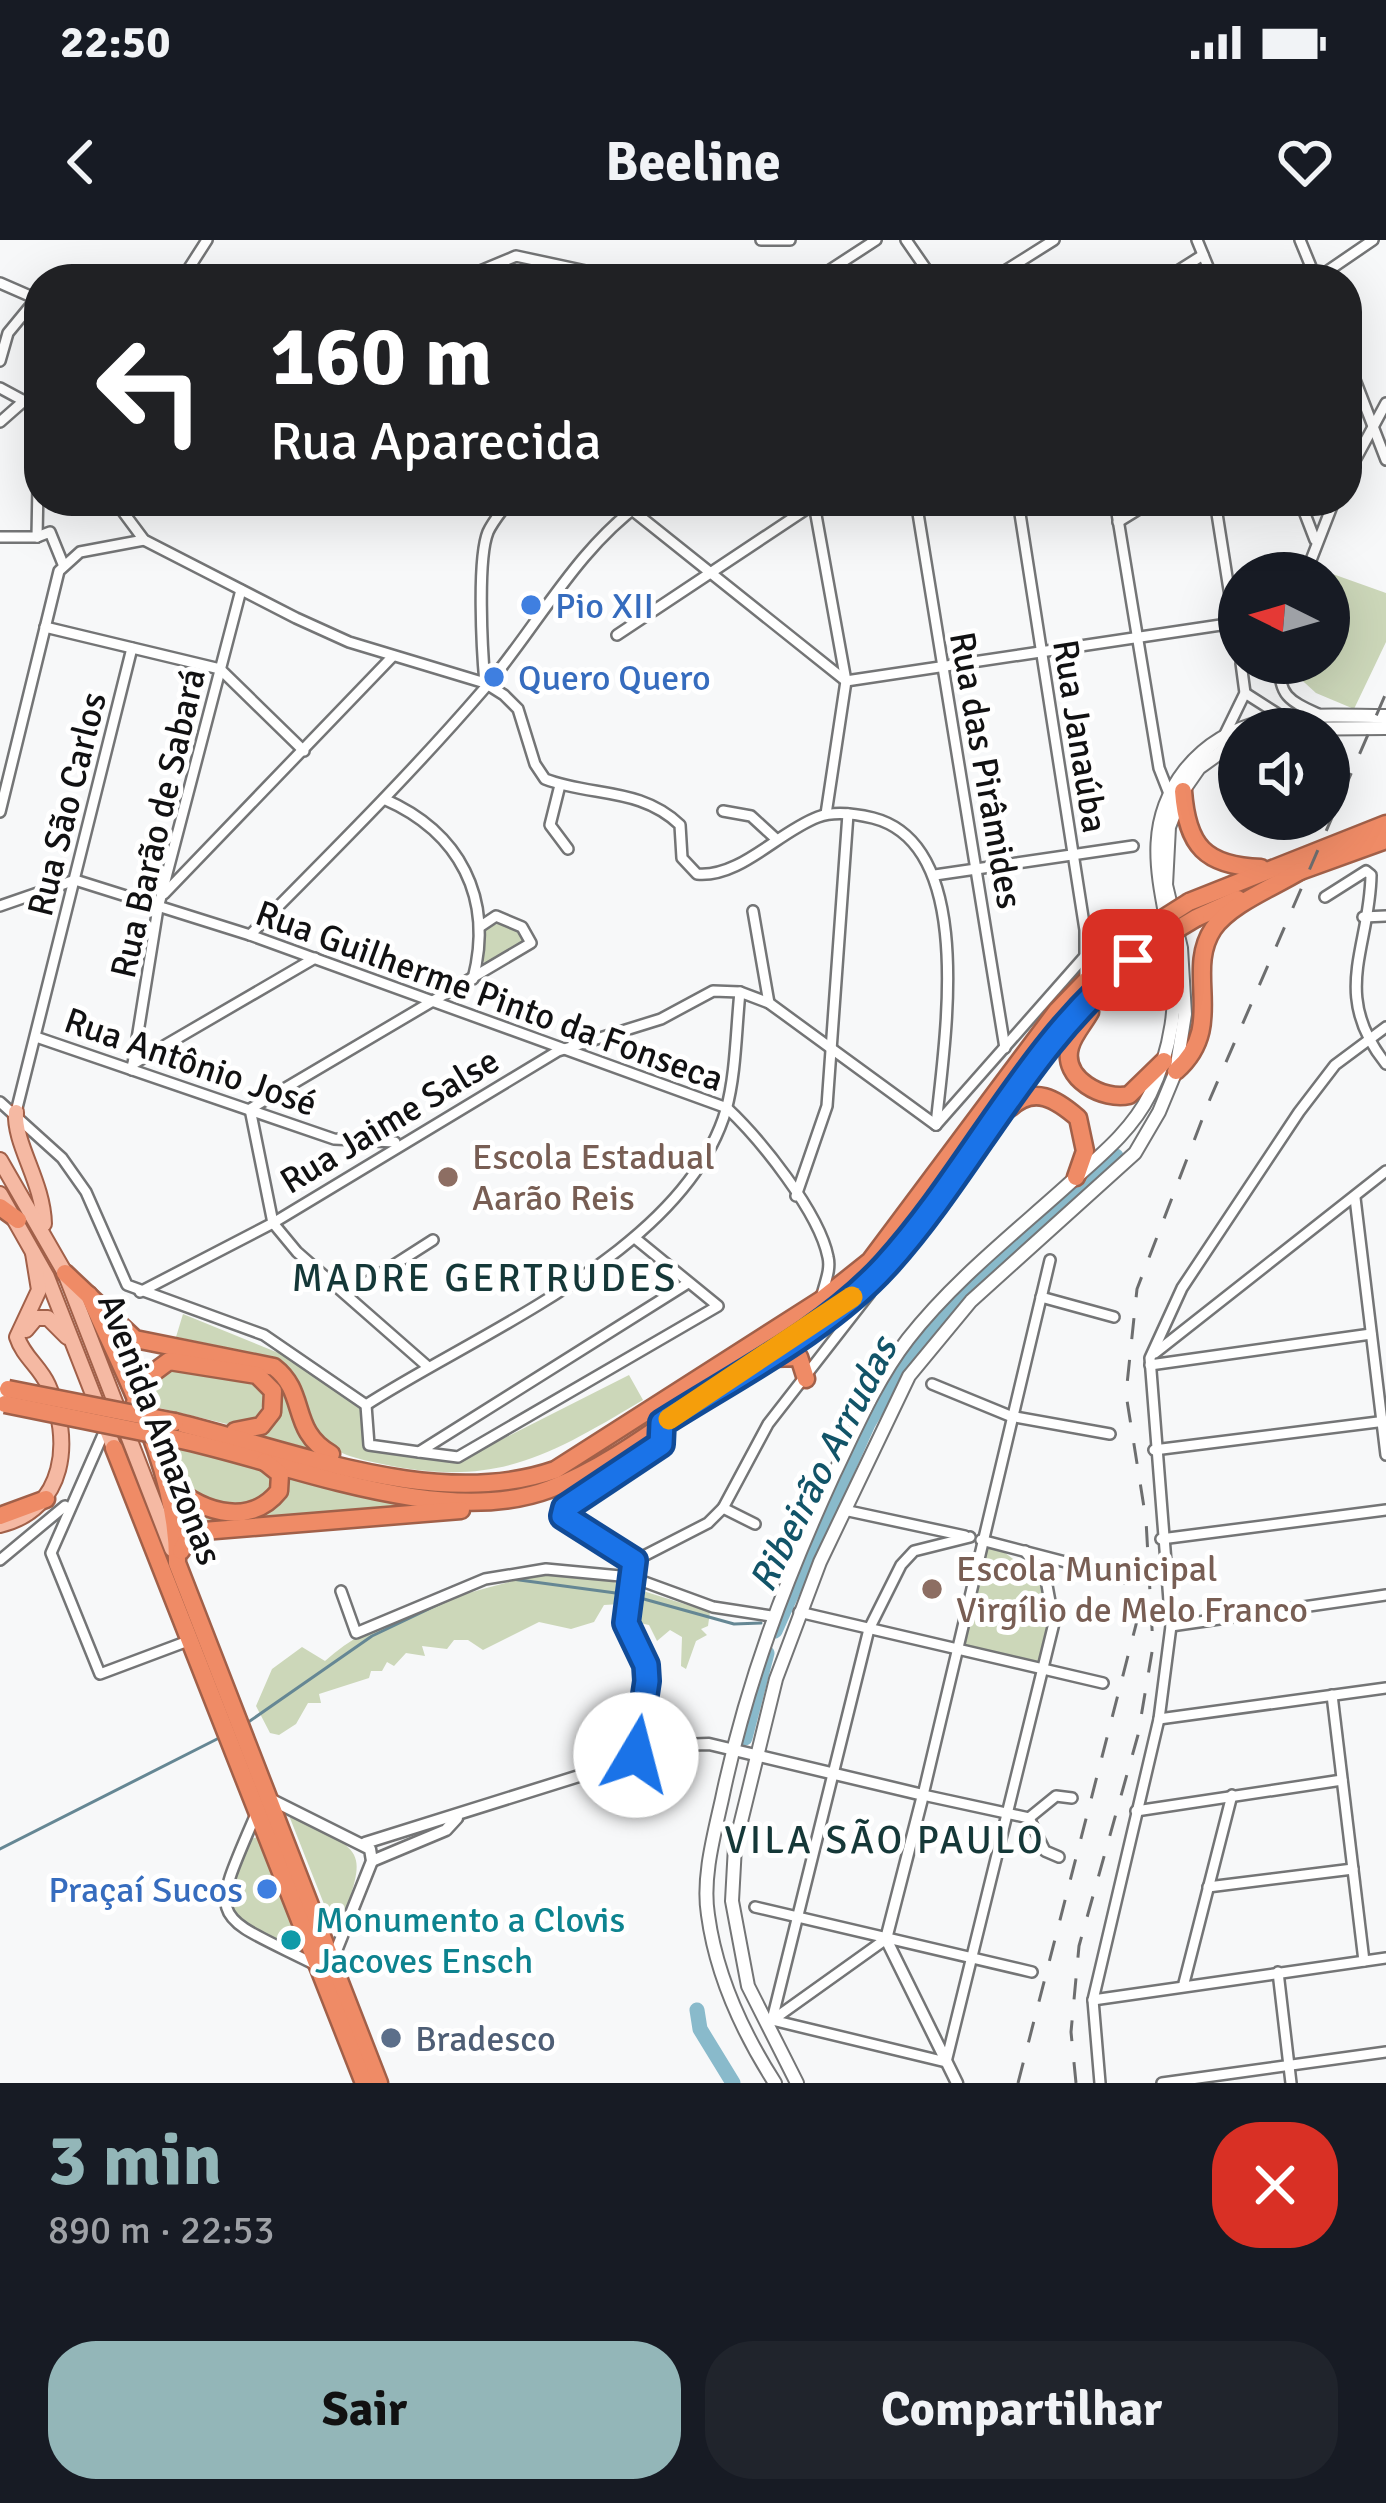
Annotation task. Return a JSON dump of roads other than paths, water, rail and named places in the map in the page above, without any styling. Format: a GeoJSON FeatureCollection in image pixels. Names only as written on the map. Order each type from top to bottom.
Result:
{"type":"FeatureCollection","features":[{"type":"Feature","properties":{"kind":"highway"},"geometry":{"type":"LineString","coordinates":[[1176,793],[1191,839],[1201,853],[1223,864],[1268,868]]}},
{"type":"Feature","properties":{"kind":"highway"},"geometry":{"type":"LineString","coordinates":[[65,1273],[135,1339],[274,1367],[290,1382],[307,1436],[327,1453],[397,1480],[469,1487],[517,1484],[555,1470],[821,1300],[870,1261],[964,1132],[1085,980],[1192,910],[1268,868],[1386,824]]}},
{"type":"Feature","properties":{"kind":"highway"},"geometry":{"type":"LineString","coordinates":[[1192,910],[1386,840]]}},
{"type":"Feature","properties":{"kind":"highway"},"geometry":{"type":"LineString","coordinates":[[1111,977],[1070,1046],[1075,1071],[1095,1092],[1117,1098],[1194,1056],[1203,1028],[1206,950],[1212,931],[1300,871]]}},
{"type":"Feature","properties":{"kind":"highway"},"geometry":{"type":"LineString","coordinates":[[177,1563],[191,1532],[466,1510],[551,1488],[617,1455],[868,1282],[908,1240],[988,1130],[1111,977],[1152,935]]}},
{"type":"Feature","properties":{"kind":"highway"},"geometry":{"type":"LineString","coordinates":[[988,1130],[1024,1096],[1051,1098],[1082,1124],[1085,1151],[1076,1177]]}},
{"type":"Feature","properties":{"kind":"highway"},"geometry":{"type":"LineString","coordinates":[[0,1207],[18,1220]]}},
{"type":"Feature","properties":{"kind":"highway"},"geometry":{"type":"LineString","coordinates":[[89,1295],[166,1480],[177,1524],[177,1563]]}},
{"type":"Feature","properties":{"kind":"highway"},"geometry":{"type":"LineString","coordinates":[[758,1361],[799,1357],[806,1379]]}},
{"type":"Feature","properties":{"kind":"highway"},"geometry":{"type":"LineString","coordinates":[[135,1402],[142,1381],[169,1361],[257,1375],[272,1391],[272,1412],[261,1426],[241,1431],[180,1428]]}},
{"type":"Feature","properties":{"kind":"highway"},"geometry":{"type":"LineString","coordinates":[[3,1396],[365,1468]]}},
{"type":"Feature","properties":{"kind":"highway"},"geometry":{"type":"LineString","coordinates":[[180,1428],[254,1455],[395,1493],[469,1501],[519,1498]]}},
{"type":"Feature","properties":{"kind":"highway","name":"Avenida Amazonas"},"geometry":{"type":"LineString","coordinates":[[114,1448],[229,1713]]}},
{"type":"Feature","properties":{"kind":"highway"},"geometry":{"type":"LineString","coordinates":[[166,1480],[198,1507],[219,1512],[252,1508],[272,1500],[281,1481],[275,1468],[254,1455]]}},
{"type":"Feature","properties":{"kind":"highway"},"geometry":{"type":"LineString","coordinates":[[0,1521],[46,1499]]}},
{"type":"Feature","properties":{"kind":"highway","name":"Avenida Amazonas"},"geometry":{"type":"LineString","coordinates":[[177,1563],[324,1965]]}},
{"type":"Feature","properties":{"kind":"highway"},"geometry":{"type":"LineString","coordinates":[[324,1965],[364,2083]]}},
{"type":"Feature","properties":{"kind":"highway"},"geometry":{"type":"LineString","coordinates":[[324,1965],[379,2083]]}},
{"type":"Feature","properties":{"kind":"main road"},"geometry":{"type":"LineString","coordinates":[[1350,716],[1386,716]]}},
{"type":"Feature","properties":{"kind":"main road"},"geometry":{"type":"LineString","coordinates":[[1350,726],[1386,728]]}},
{"type":"Feature","properties":{"kind":"main road"},"geometry":{"type":"LineString","coordinates":[[797,2083],[745,1973],[732,1901],[735,1846],[799,1612],[919,1345],[1135,1153],[1170,1066],[1185,982],[1164,859],[1176,793],[1186,769],[1218,746]]}},
{"type":"Feature","properties":{"kind":"main road"},"geometry":{"type":"LineString","coordinates":[[1176,793],[1218,750]]}},
{"type":"Feature","properties":{"kind":"main road"},"geometry":{"type":"LineString","coordinates":[[775,2083],[733,2004],[707,1913],[710,1854],[732,1749],[771,1616],[861,1416],[919,1345],[1136,1117],[1170,1066]]}},
{"type":"Feature","properties":{"kind":"main road"},"geometry":{"type":"LineString","coordinates":[[16,1112],[18,1133],[40,1183],[44,1230]]}},
{"type":"Feature","properties":{"kind":"main road","name":"Avenida Amazonas"},"geometry":{"type":"LineString","coordinates":[[0,1160],[65,1273],[177,1563]]}},
{"type":"Feature","properties":{"kind":"main road"},"geometry":{"type":"LineString","coordinates":[[0,1178],[28,1203]]}},
{"type":"Feature","properties":{"kind":"main road","name":"Avenida Amazonas"},"geometry":{"type":"LineString","coordinates":[[0,1194],[18,1220],[78,1351],[114,1448]]}},
{"type":"Feature","properties":{"kind":"main road"},"geometry":{"type":"LineString","coordinates":[[34,1253],[39,1290],[18,1331],[23,1353],[46,1379],[60,1428],[62,1458],[46,1499]]}},
{"type":"Feature","properties":{"kind":"main road"},"geometry":{"type":"LineString","coordinates":[[23,1353],[26,1328],[36,1318],[52,1320],[78,1351]]}},
{"type":"Feature","properties":{"kind":"main road"},"geometry":{"type":"LineString","coordinates":[[733,2004],[768,2023]]}},
{"type":"Feature","properties":{"kind":"main road"},"geometry":{"type":"LineString","coordinates":[[762,2060],[768,2023]]}},
{"type":"Feature","properties":{"kind":"street"},"geometry":{"type":"LineString","coordinates":[[761,240],[790,240]]}},
{"type":"Feature","properties":{"kind":"street"},"geometry":{"type":"LineString","coordinates":[[839,264],[875,240]]}},
{"type":"Feature","properties":{"kind":"street"},"geometry":{"type":"LineString","coordinates":[[1016,264],[1054,240]]}},
{"type":"Feature","properties":{"kind":"street"},"geometry":{"type":"LineString","coordinates":[[1197,240],[1207,264]]}},
{"type":"Feature","properties":{"kind":"street"},"geometry":{"type":"LineString","coordinates":[[1338,264],[1373,240]]}},
{"type":"Feature","properties":{"kind":"street"},"geometry":{"type":"LineString","coordinates":[[1189,264],[1203,255]]}},
{"type":"Feature","properties":{"kind":"street"},"geometry":{"type":"LineString","coordinates":[[497,264],[516,256],[554,264]]}},
{"type":"Feature","properties":{"kind":"street"},"geometry":{"type":"LineString","coordinates":[[0,361],[8,333],[24,315]]}},
{"type":"Feature","properties":{"kind":"street"},"geometry":{"type":"LineString","coordinates":[[1362,400],[1386,460]]}},
{"type":"Feature","properties":{"kind":"street"},"geometry":{"type":"LineString","coordinates":[[0,422],[24,401]]}},
{"type":"Feature","properties":{"kind":"street"},"geometry":{"type":"LineString","coordinates":[[1362,444],[1386,403]]}},
{"type":"Feature","properties":{"kind":"street"},"geometry":{"type":"LineString","coordinates":[[34,539],[35,516]]}},
{"type":"Feature","properties":{"kind":"street"},"geometry":{"type":"LineString","coordinates":[[126,516],[144,540],[349,642],[487,684],[518,710],[535,764],[545,779],[610,790],[661,807],[680,825],[682,857],[697,874],[715,876],[826,814],[848,814],[908,832],[935,875],[947,971],[937,1125]]}},
{"type":"Feature","properties":{"kind":"street"},"geometry":{"type":"LineString","coordinates":[[487,684],[479,616],[486,591],[486,537],[499,516]]}},
{"type":"Feature","properties":{"kind":"street"},"geometry":{"type":"LineString","coordinates":[[250,935],[384,799],[487,684],[565,581],[626,516]]}},
{"type":"Feature","properties":{"kind":"street"},"geometry":{"type":"LineString","coordinates":[[639,516],[846,681],[1218,625]]}},
{"type":"Feature","properties":{"kind":"street"},"geometry":{"type":"LineString","coordinates":[[617,635],[795,516]]}},
{"type":"Feature","properties":{"kind":"street"},"geometry":{"type":"LineString","coordinates":[[819,516],[846,681],[826,814]]}},
{"type":"Feature","properties":{"kind":"street","name":"Rua das Pirâmides"},"geometry":{"type":"LineString","coordinates":[[918,516],[1005,1048]]}},
{"type":"Feature","properties":{"kind":"street","name":"Rua Janaúba"},"geometry":{"type":"LineString","coordinates":[[1020,516],[1072,854],[1085,980]]}},
{"type":"Feature","properties":{"kind":"street"},"geometry":{"type":"LineString","coordinates":[[1117,516],[1160,767],[1176,793]]}},
{"type":"Feature","properties":{"kind":"street"},"geometry":{"type":"LineString","coordinates":[[1118,522],[1128,516]]}},
{"type":"Feature","properties":{"kind":"street"},"geometry":{"type":"LineString","coordinates":[[1217,516],[1223,552]]}},
{"type":"Feature","properties":{"kind":"street"},"geometry":{"type":"LineString","coordinates":[[1306,516],[1315,541]]}},
{"type":"Feature","properties":{"kind":"street"},"geometry":{"type":"LineString","coordinates":[[1312,552],[1327,516]]}},
{"type":"Feature","properties":{"kind":"street"},"geometry":{"type":"LineString","coordinates":[[0,537],[34,539],[50,532],[63,564],[0,812]]}},
{"type":"Feature","properties":{"kind":"street"},"geometry":{"type":"LineString","coordinates":[[63,564],[103,544],[144,540]]}},
{"type":"Feature","properties":{"kind":"street","name":"Rua Barão de Sabará"},"geometry":{"type":"LineString","coordinates":[[132,1067],[158,908],[241,590]]}},
{"type":"Feature","properties":{"kind":"street"},"geometry":{"type":"LineString","coordinates":[[45,627],[220,669],[304,751]]}},
{"type":"Feature","properties":{"kind":"street","name":"Rua São Carlos"},"geometry":{"type":"LineString","coordinates":[[16,1112],[132,647]]}},
{"type":"Feature","properties":{"kind":"street"},"geometry":{"type":"LineString","coordinates":[[163,896],[393,656]]}},
{"type":"Feature","properties":{"kind":"street"},"geometry":{"type":"LineString","coordinates":[[1240,708],[1244,684]]}},
{"type":"Feature","properties":{"kind":"street"},"geometry":{"type":"LineString","coordinates":[[1278,684],[1286,699],[1306,708]]}},
{"type":"Feature","properties":{"kind":"street"},"geometry":{"type":"LineString","coordinates":[[1245,692],[1262,708]]}},
{"type":"Feature","properties":{"kind":"street"},"geometry":{"type":"LineString","coordinates":[[1160,767],[1186,769]]}},
{"type":"Feature","properties":{"kind":"street"},"geometry":{"type":"LineString","coordinates":[[560,785],[550,825],[568,849]]}},
{"type":"Feature","properties":{"kind":"street"},"geometry":{"type":"LineString","coordinates":[[384,799],[410,810],[452,847],[477,898],[481,926],[473,980]]}},
{"type":"Feature","properties":{"kind":"street"},"geometry":{"type":"LineString","coordinates":[[724,811],[752,816],[776,838]]}},
{"type":"Feature","properties":{"kind":"street"},"geometry":{"type":"LineString","coordinates":[[796,1196],[827,1106],[848,814]]}},
{"type":"Feature","properties":{"kind":"street"},"geometry":{"type":"LineString","coordinates":[[935,875],[1133,846]]}},
{"type":"Feature","properties":{"kind":"street"},"geometry":{"type":"LineString","coordinates":[[1325,897],[1366,871],[1371,884],[1356,970],[1366,1039],[1386,1064]]}},
{"type":"Feature","properties":{"kind":"street"},"geometry":{"type":"LineString","coordinates":[[0,906],[75,880]]}},
{"type":"Feature","properties":{"kind":"street","name":"Rua Guilherme Pinto da Fonseca"},"geometry":{"type":"LineString","coordinates":[[75,880],[250,935],[559,1051],[727,1108],[751,1131],[827,1252],[821,1300]]}},
{"type":"Feature","properties":{"kind":"street"},"geometry":{"type":"LineString","coordinates":[[753,911],[770,1003]]}},
{"type":"Feature","properties":{"kind":"street"},"geometry":{"type":"LineString","coordinates":[[427,1366],[273,1223],[250,1109],[530,943],[522,927],[494,916],[481,926]]}},
{"type":"Feature","properties":{"kind":"street"},"geometry":{"type":"LineString","coordinates":[[1363,917],[1386,916]]}},
{"type":"Feature","properties":{"kind":"street"},"geometry":{"type":"LineString","coordinates":[[937,1125],[1086,955]]}},
{"type":"Feature","properties":{"kind":"street"},"geometry":{"type":"LineString","coordinates":[[132,1067],[315,958]]}},
{"type":"Feature","properties":{"kind":"street","name":"Rua Jaime Salse"},"geometry":{"type":"LineString","coordinates":[[140,1292],[273,1223],[400,1142],[559,1051],[661,1019],[713,991],[740,992]]}},
{"type":"Feature","properties":{"kind":"street"},"geometry":{"type":"LineString","coordinates":[[366,1405],[613,1258],[635,1239],[712,1145],[727,1108],[740,992],[770,1003],[937,1125]]}},
{"type":"Feature","properties":{"kind":"street"},"geometry":{"type":"LineString","coordinates":[[1100,2083],[1093,2000],[1159,1719],[1171,1626],[1150,1361],[1182,1288],[1300,1112],[1335,1065],[1386,1027]]}},
{"type":"Feature","properties":{"kind":"street","name":"Rua Antônio José"},"geometry":{"type":"LineString","coordinates":[[36,1037],[334,1139],[400,1142]]}},
{"type":"Feature","properties":{"kind":"street"},"geometry":{"type":"LineString","coordinates":[[0,1102],[16,1112],[86,1192],[117,1273],[140,1292],[264,1336],[366,1405]]}},
{"type":"Feature","properties":{"kind":"street"},"geometry":{"type":"LineString","coordinates":[[1150,1361],[1386,1171]]}},
{"type":"Feature","properties":{"kind":"street"},"geometry":{"type":"LineString","coordinates":[[1355,1198],[1386,1455]]}},
{"type":"Feature","properties":{"kind":"street"},"geometry":{"type":"LineString","coordinates":[[366,1405],[369,1445],[458,1457],[718,1306],[635,1239]]}},
{"type":"Feature","properties":{"kind":"street"},"geometry":{"type":"LineString","coordinates":[[347,1295],[433,1240]]}},
{"type":"Feature","properties":{"kind":"street"},"geometry":{"type":"LineString","coordinates":[[957,2083],[886,1939],[986,1541],[1010,1416],[1050,1260]]}},
{"type":"Feature","properties":{"kind":"street"},"geometry":{"type":"LineString","coordinates":[[634,1561],[708,1523],[723,1508],[768,1424],[870,1293],[868,1282]]}},
{"type":"Feature","properties":{"kind":"street"},"geometry":{"type":"LineString","coordinates":[[419,1452],[688,1283]]}},
{"type":"Feature","properties":{"kind":"street"},"geometry":{"type":"LineString","coordinates":[[1040,1297],[1114,1317]]}},
{"type":"Feature","properties":{"kind":"street"},"geometry":{"type":"LineString","coordinates":[[1150,1361],[1371,1334]]}},
{"type":"Feature","properties":{"kind":"street"},"geometry":{"type":"LineString","coordinates":[[932,1384],[1010,1416],[1110,1434]]}},
{"type":"Feature","properties":{"kind":"street"},"geometry":{"type":"LineString","coordinates":[[1154,1450],[1384,1422]]}},
{"type":"Feature","properties":{"kind":"street"},"geometry":{"type":"LineString","coordinates":[[634,1561],[563,1516],[565,1508],[661,1444],[662,1423]]}},
{"type":"Feature","properties":{"kind":"street"},"geometry":{"type":"LineString","coordinates":[[106,1427],[49,1548],[100,1674],[194,1639]]}},
{"type":"Feature","properties":{"kind":"street"},"geometry":{"type":"LineString","coordinates":[[94,1450],[108,1444],[114,1448]]}},
{"type":"Feature","properties":{"kind":"street"},"geometry":{"type":"LineString","coordinates":[[0,1560],[68,1504]]}},
{"type":"Feature","properties":{"kind":"street"},"geometry":{"type":"LineString","coordinates":[[723,1508],[754,1525]]}},
{"type":"Feature","properties":{"kind":"street"},"geometry":{"type":"LineString","coordinates":[[844,1510],[1127,1578]]}},
{"type":"Feature","properties":{"kind":"street"},"geometry":{"type":"LineString","coordinates":[[1161,1539],[1386,1510]]}},
{"type":"Feature","properties":{"kind":"street"},"geometry":{"type":"LineString","coordinates":[[768,2023],[800,1918],[868,1629],[901,1565],[914,1551],[970,1538]]}},
{"type":"Feature","properties":{"kind":"street"},"geometry":{"type":"LineString","coordinates":[[0,1546],[13,1549]]}},
{"type":"Feature","properties":{"kind":"street"},"geometry":{"type":"LineString","coordinates":[[946,2062],[1046,1669],[1053,1605],[1046,1580],[1025,1551]]}},
{"type":"Feature","properties":{"kind":"street"},"geometry":{"type":"LineString","coordinates":[[634,1561],[626,1623],[646,1665],[647,1681],[636,1755]]}},
{"type":"Feature","properties":{"kind":"street"},"geometry":{"type":"LineString","coordinates":[[341,1591],[356,1633],[507,1573],[546,1569],[631,1576],[713,1607],[771,1616]]}},
{"type":"Feature","properties":{"kind":"street"},"geometry":{"type":"LineString","coordinates":[[1171,1626],[1386,1595]]}},
{"type":"Feature","properties":{"kind":"street"},"geometry":{"type":"LineString","coordinates":[[799,1612],[1103,1683]]}},
{"type":"Feature","properties":{"kind":"street"},"geometry":{"type":"LineString","coordinates":[[1159,1719],[1386,1688]]}},
{"type":"Feature","properties":{"kind":"street"},"geometry":{"type":"LineString","coordinates":[[1332,1695],[1364,1961]]}},
{"type":"Feature","properties":{"kind":"street"},"geometry":{"type":"LineString","coordinates":[[457,1818],[446,1830],[372,1861],[324,1965],[232,1924],[223,1911],[222,1895],[264,1804],[365,1844],[440,1816],[457,1818],[678,1744],[732,1749],[1029,1818],[1056,1796],[1072,1798]]}},
{"type":"Feature","properties":{"kind":"street"},"geometry":{"type":"LineString","coordinates":[[1136,1811],[1342,1780]]}},
{"type":"Feature","properties":{"kind":"street"},"geometry":{"type":"LineString","coordinates":[[1184,1983],[1232,1795]]}},
{"type":"Feature","properties":{"kind":"street"},"geometry":{"type":"LineString","coordinates":[[1029,1818],[1045,1851],[1059,1857]]}},
{"type":"Feature","properties":{"kind":"street"},"geometry":{"type":"LineString","coordinates":[[365,1844],[372,1861]]}},
{"type":"Feature","properties":{"kind":"street"},"geometry":{"type":"LineString","coordinates":[[1208,1887],[1353,1869]]}},
{"type":"Feature","properties":{"kind":"street"},"geometry":{"type":"LineString","coordinates":[[754,1907],[1032,1972]]}},
{"type":"Feature","properties":{"kind":"street"},"geometry":{"type":"LineString","coordinates":[[768,2023],[886,1939]]}},
{"type":"Feature","properties":{"kind":"street"},"geometry":{"type":"LineString","coordinates":[[1093,2000],[1184,1983],[1386,1958]]}},
{"type":"Feature","properties":{"kind":"street"},"geometry":{"type":"LineString","coordinates":[[1277,1972],[1291,2083]]}},
{"type":"Feature","properties":{"kind":"street"},"geometry":{"type":"LineString","coordinates":[[768,2023],[946,2062]]}},
{"type":"Feature","properties":{"kind":"street"},"geometry":{"type":"LineString","coordinates":[[1162,2083],[1386,2052]]}},
{"type":"Feature","properties":{"kind":"waterway","name":"Ribeirão Arrudas"},"geometry":{"type":"LineString","coordinates":[[775,1631],[868,1424],[907,1357],[961,1294],[1116,1156]]}},
{"type":"Feature","properties":{"kind":"waterway"},"geometry":{"type":"LineString","coordinates":[[512,1579],[623,1594]]}},
{"type":"Feature","properties":{"kind":"waterway"},"geometry":{"type":"LineString","coordinates":[[247,1723],[372,1636],[458,1595]]}},
{"type":"Feature","properties":{"kind":"waterway"},"geometry":{"type":"LineString","coordinates":[[633,1596],[734,1624],[761,1623]]}},
{"type":"Feature","properties":{"kind":"waterway","name":"Ribeirão Arrudas"},"geometry":{"type":"LineString","coordinates":[[745,1738],[767,1653]]}},
{"type":"Feature","properties":{"kind":"waterway"},"geometry":{"type":"LineString","coordinates":[[0,1849],[223,1736]]}},
{"type":"Feature","properties":{"kind":"waterway","name":"Ribeirão Arrudas"},"geometry":{"type":"LineString","coordinates":[[697,2010],[700,2029],[733,2083]]}},
{"type":"Feature","properties":{"kind":"railway"},"geometry":{"type":"LineString","coordinates":[[1076,2083],[1071,2032],[1079,1946],[1138,1735],[1153,1646],[1146,1520],[1126,1394],[1137,1289],[1210,1099],[1386,693]]}},
{"type":"Feature","properties":{"kind":"railway"},"geometry":{"type":"LineString","coordinates":[[1018,2083],[1139,1613]]}},
{"type":"Feature","properties":{"kind":"place","name":"Pio XII"},"geometry":{"type":"Point","coordinates":[531,605]}},
{"type":"Feature","properties":{"kind":"place","name":"Quero Quero"},"geometry":{"type":"Point","coordinates":[494,677]}},
{"type":"Feature","properties":{"kind":"place","name":"Escola Estadual Aarão Reis"},"geometry":{"type":"Point","coordinates":[448,1177]}},
{"type":"Feature","properties":{"kind":"place","name":"Escola Municipal Virgílio de Melo Franco"},"geometry":{"type":"Point","coordinates":[932,1589]}},
{"type":"Feature","properties":{"kind":"place","name":"Praçaí Sucos"},"geometry":{"type":"Point","coordinates":[267,1889]}},
{"type":"Feature","properties":{"kind":"place","name":"Monumento a Clovis Jacoves Ensch"},"geometry":{"type":"Point","coordinates":[291,1940]}},
{"type":"Feature","properties":{"kind":"place","name":"Bradesco"},"geometry":{"type":"Point","coordinates":[391,2038]}},
{"type":"Feature","properties":{"kind":"district","name":"MADRE GERTRUDES"},"geometry":{"type":"Point","coordinates":[485,1277]}},
{"type":"Feature","properties":{"kind":"district","name":"VILA SÃO PAULO"},"geometry":{"type":"Point","coordinates":[885,1839]}}]}
